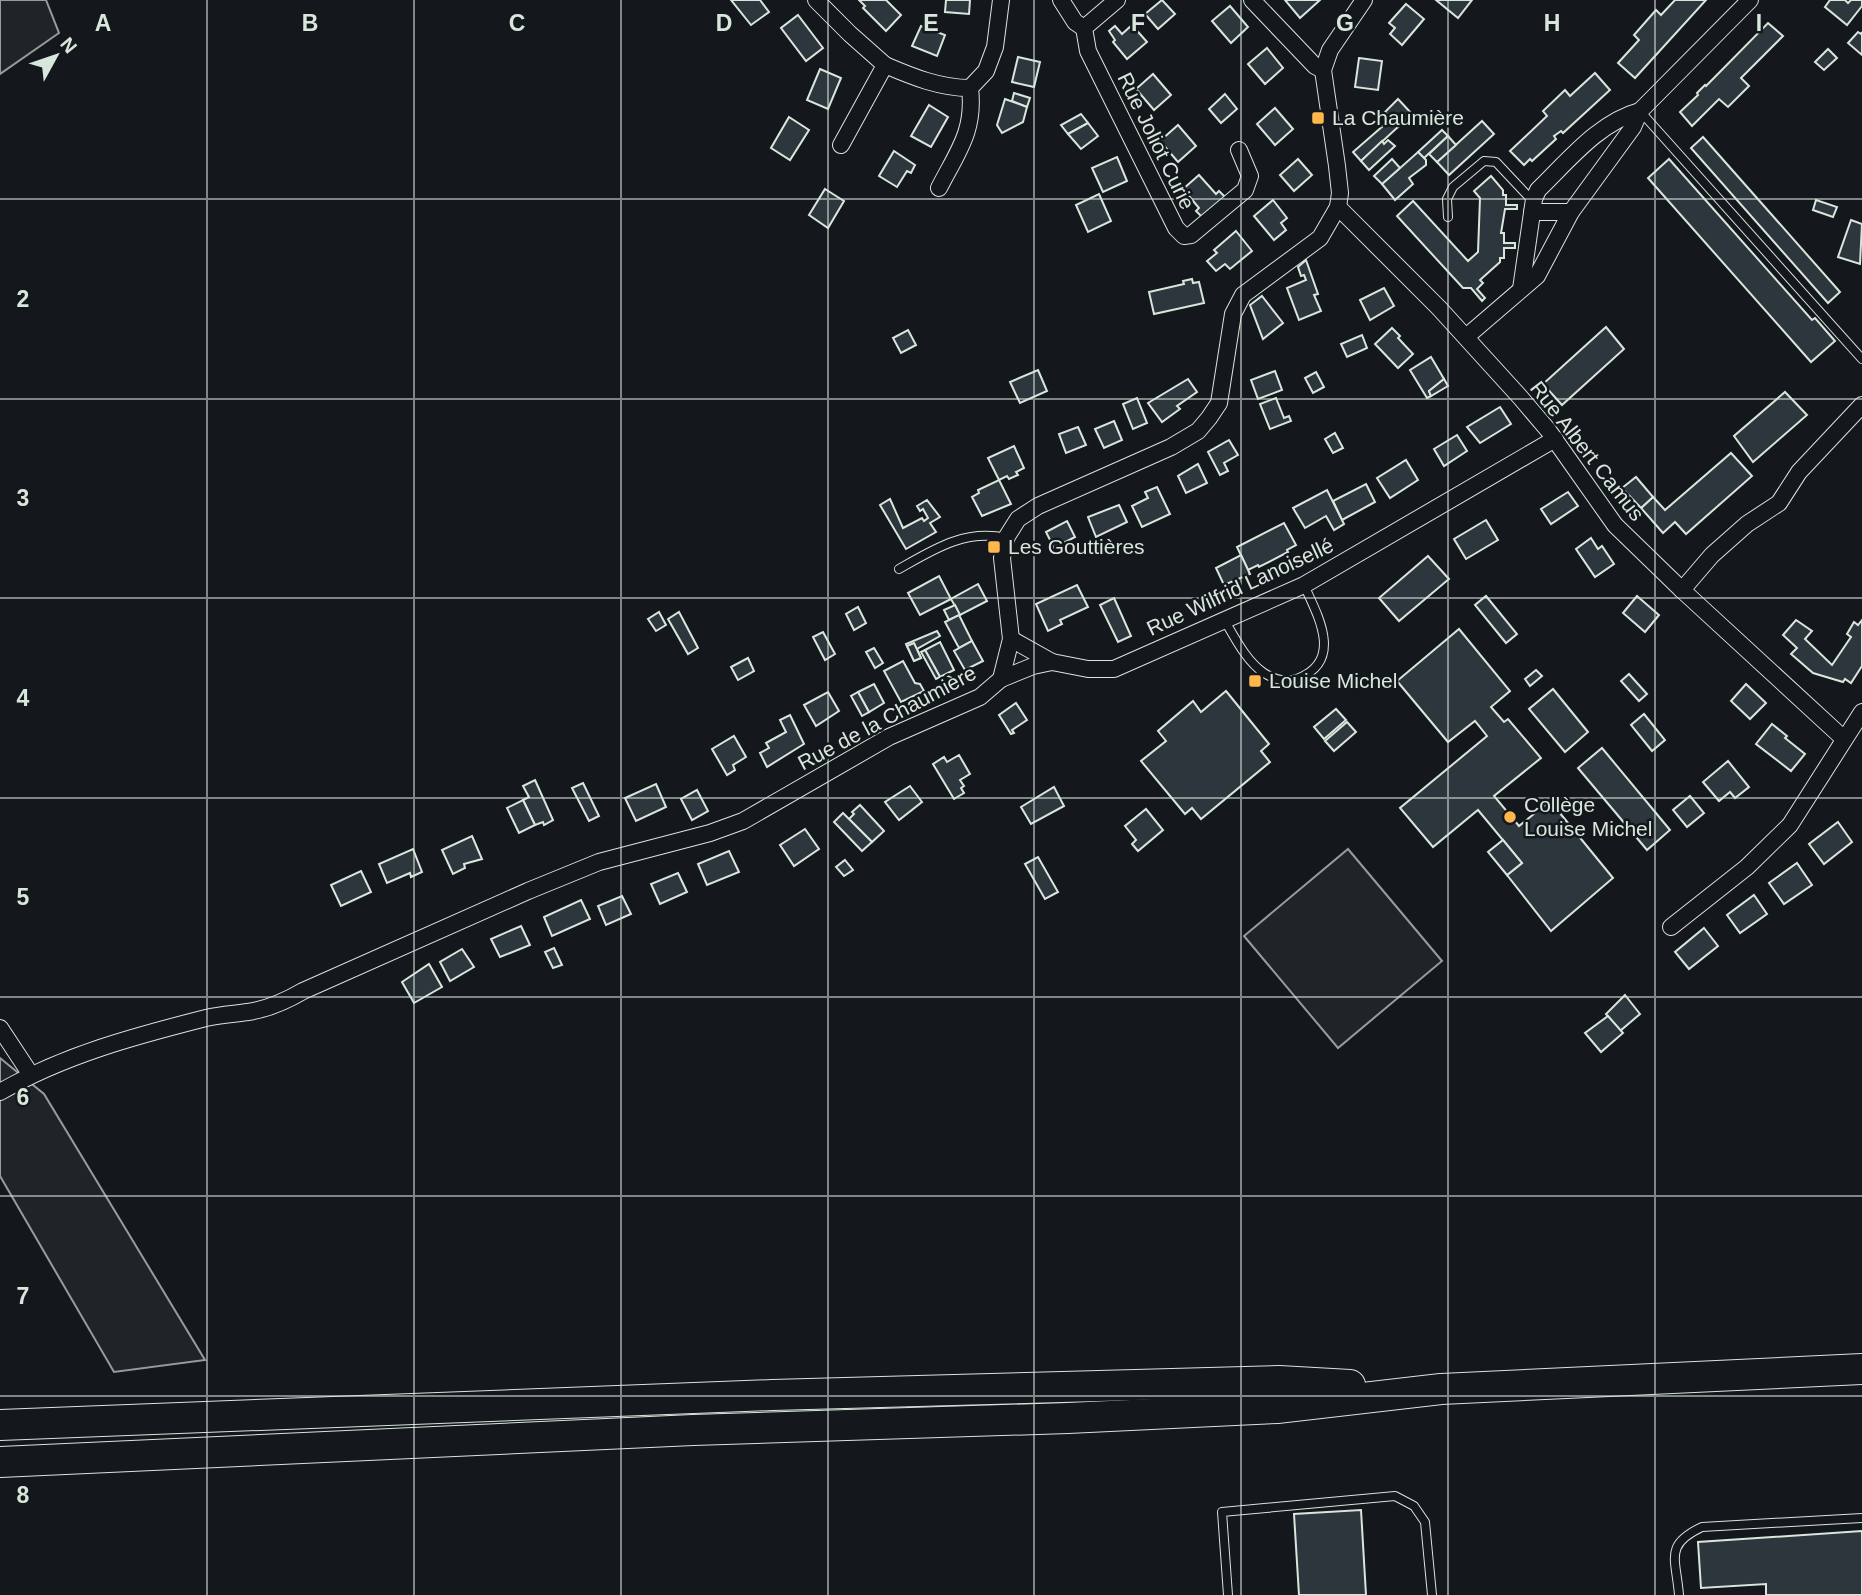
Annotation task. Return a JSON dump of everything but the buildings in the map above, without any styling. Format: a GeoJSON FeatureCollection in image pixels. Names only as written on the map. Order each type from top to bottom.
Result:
{"type":"FeatureCollection","features":[{"type":"Feature","properties":{"kind":"highway"},"geometry":{"type":"LineString","coordinates":[[0,1462],[679,1431],[1277,1408],[1441,1389],[1862,1369]]}},
{"type":"Feature","properties":{"kind":"highway"},"geometry":{"type":"LineString","coordinates":[[0,1425],[772,1395],[1279,1381],[1441,1389]]}},
{"type":"Feature","properties":{"kind":"street"},"geometry":{"type":"LineString","coordinates":[[816,0],[885,65],[951,88],[970,88],[986,71],[995,47],[1001,0]]}},
{"type":"Feature","properties":{"kind":"street"},"geometry":{"type":"LineString","coordinates":[[1060,0],[1075,22],[1084,27],[1117,0]]}},
{"type":"Feature","properties":{"kind":"street"},"geometry":{"type":"LineString","coordinates":[[1252,0],[1315,66],[1323,70]]}},
{"type":"Feature","properties":{"kind":"street"},"geometry":{"type":"LineString","coordinates":[[1006,538],[1018,519],[1038,506],[1171,447],[1198,431],[1219,403],[1233,314],[1243,295],[1320,238],[1338,207],[1340,192],[1323,70],[1330,50],[1364,0]]}},
{"type":"Feature","properties":{"kind":"street"},"geometry":{"type":"LineString","coordinates":[[1466,337],[1537,276],[1571,212],[1633,127],[1640,111],[1750,0]]}},
{"type":"Feature","properties":{"kind":"street","name":"Rue Joliot Curie"},"geometry":{"type":"LineString","coordinates":[[1084,27],[1088,51],[1176,228],[1184,236],[1191,235],[1245,190],[1251,176],[1239,150]]}},
{"type":"Feature","properties":{"kind":"street"},"geometry":{"type":"LineString","coordinates":[[841,145],[885,65]]}},
{"type":"Feature","properties":{"kind":"street"},"geometry":{"type":"LineString","coordinates":[[939,188],[968,132],[972,110],[970,88]]}},
{"type":"Feature","properties":{"kind":"street"},"geometry":{"type":"LineString","coordinates":[[1521,289],[1533,206],[1538,190],[1591,140],[1622,116],[1640,111]]}},
{"type":"Feature","properties":{"kind":"street"},"geometry":{"type":"LineString","coordinates":[[1533,206],[1571,212]]}},
{"type":"Feature","properties":{"kind":"street","name":"Rue Albert Camus"},"geometry":{"type":"LineString","coordinates":[[1338,207],[1466,337],[1555,439],[1615,525],[1844,739]]}},
{"type":"Feature","properties":{"kind":"street"},"geometry":{"type":"LineString","coordinates":[[1682,590],[1747,524],[1779,503],[1799,472],[1862,405]]}},
{"type":"Feature","properties":{"kind":"street","name":"Rue Wilfrid Lanoisellé"},"geometry":{"type":"LineString","coordinates":[[1001,680],[1033,666],[1052,662],[1114,669],[1225,621],[1304,584],[1555,439]]}},
{"type":"Feature","properties":{"kind":"street","name":"Rue de la Chaumière"},"geometry":{"type":"LineString","coordinates":[[0,1092],[25,1078],[122,1040],[214,1016],[251,1012],[285,1001],[516,896],[599,862],[710,833],[743,821],[889,737],[980,697],[1001,680],[1011,639],[1002,558],[1006,538]]}},
{"type":"Feature","properties":{"kind":"street"},"geometry":{"type":"LineString","coordinates":[[1011,639],[1052,662]]}},
{"type":"Feature","properties":{"kind":"street"},"geometry":{"type":"LineString","coordinates":[[1671,927],[1746,867],[1790,825],[1862,712]]}},
{"type":"Feature","properties":{"kind":"street"},"geometry":{"type":"LineString","coordinates":[[0,1028],[25,1078]]}},
{"type":"Feature","properties":{"kind":"lane"},"geometry":{"type":"LineString","coordinates":[[1640,111],[1862,359]]}},
{"type":"Feature","properties":{"kind":"lane"},"geometry":{"type":"LineString","coordinates":[[1448,217],[1447,199],[1453,187],[1484,161],[1496,162],[1528,196],[1533,206]]}},
{"type":"Feature","properties":{"kind":"lane"},"geometry":{"type":"LineString","coordinates":[[899,569],[943,544],[968,536],[993,535],[1006,538]]}},
{"type":"Feature","properties":{"kind":"lane"},"geometry":{"type":"LineString","coordinates":[[1225,621],[1244,651],[1261,671],[1277,680],[1293,680],[1306,676],[1320,661],[1325,645],[1323,627],[1304,584]]}},
{"type":"Feature","properties":{"kind":"lane"},"geometry":{"type":"LineString","coordinates":[[1228,1595],[1222,1512],[1395,1496],[1415,1506],[1425,1522],[1432,1595]]}},
{"type":"Feature","properties":{"kind":"lane"},"geometry":{"type":"LineString","coordinates":[[1679,1595],[1675,1548],[1683,1536],[1702,1527],[1862,1518]]}},
{"type":"Feature","properties":{"kind":"shaded area"},"geometry":{"type":"Polygon","coordinates":[[[0,0],[46,0],[59,33],[0,74],[0,0]]]}},
{"type":"Feature","properties":{"kind":"shaded area"},"geometry":{"type":"Polygon","coordinates":[[[1348,849],[1442,961],[1338,1048],[1244,936],[1348,849]]]}},
{"type":"Feature","properties":{"kind":"shaded area"},"geometry":{"type":"Polygon","coordinates":[[[0,1058],[44,1094],[205,1360],[114,1372],[0,1176],[0,1058]]]}},
{"type":"Feature","properties":{"kind":"place","name":"La Chaumière"},"geometry":{"type":"Point","coordinates":[1318,118]}},
{"type":"Feature","properties":{"kind":"place","name":"Les Gouttières"},"geometry":{"type":"Point","coordinates":[994,547]}},
{"type":"Feature","properties":{"kind":"place","name":"Louise Michel"},"geometry":{"type":"Point","coordinates":[1255,681]}},
{"type":"Feature","properties":{"kind":"place","name":"Collège Louise Michel"},"geometry":{"type":"Point","coordinates":[1510,817]}}]}
